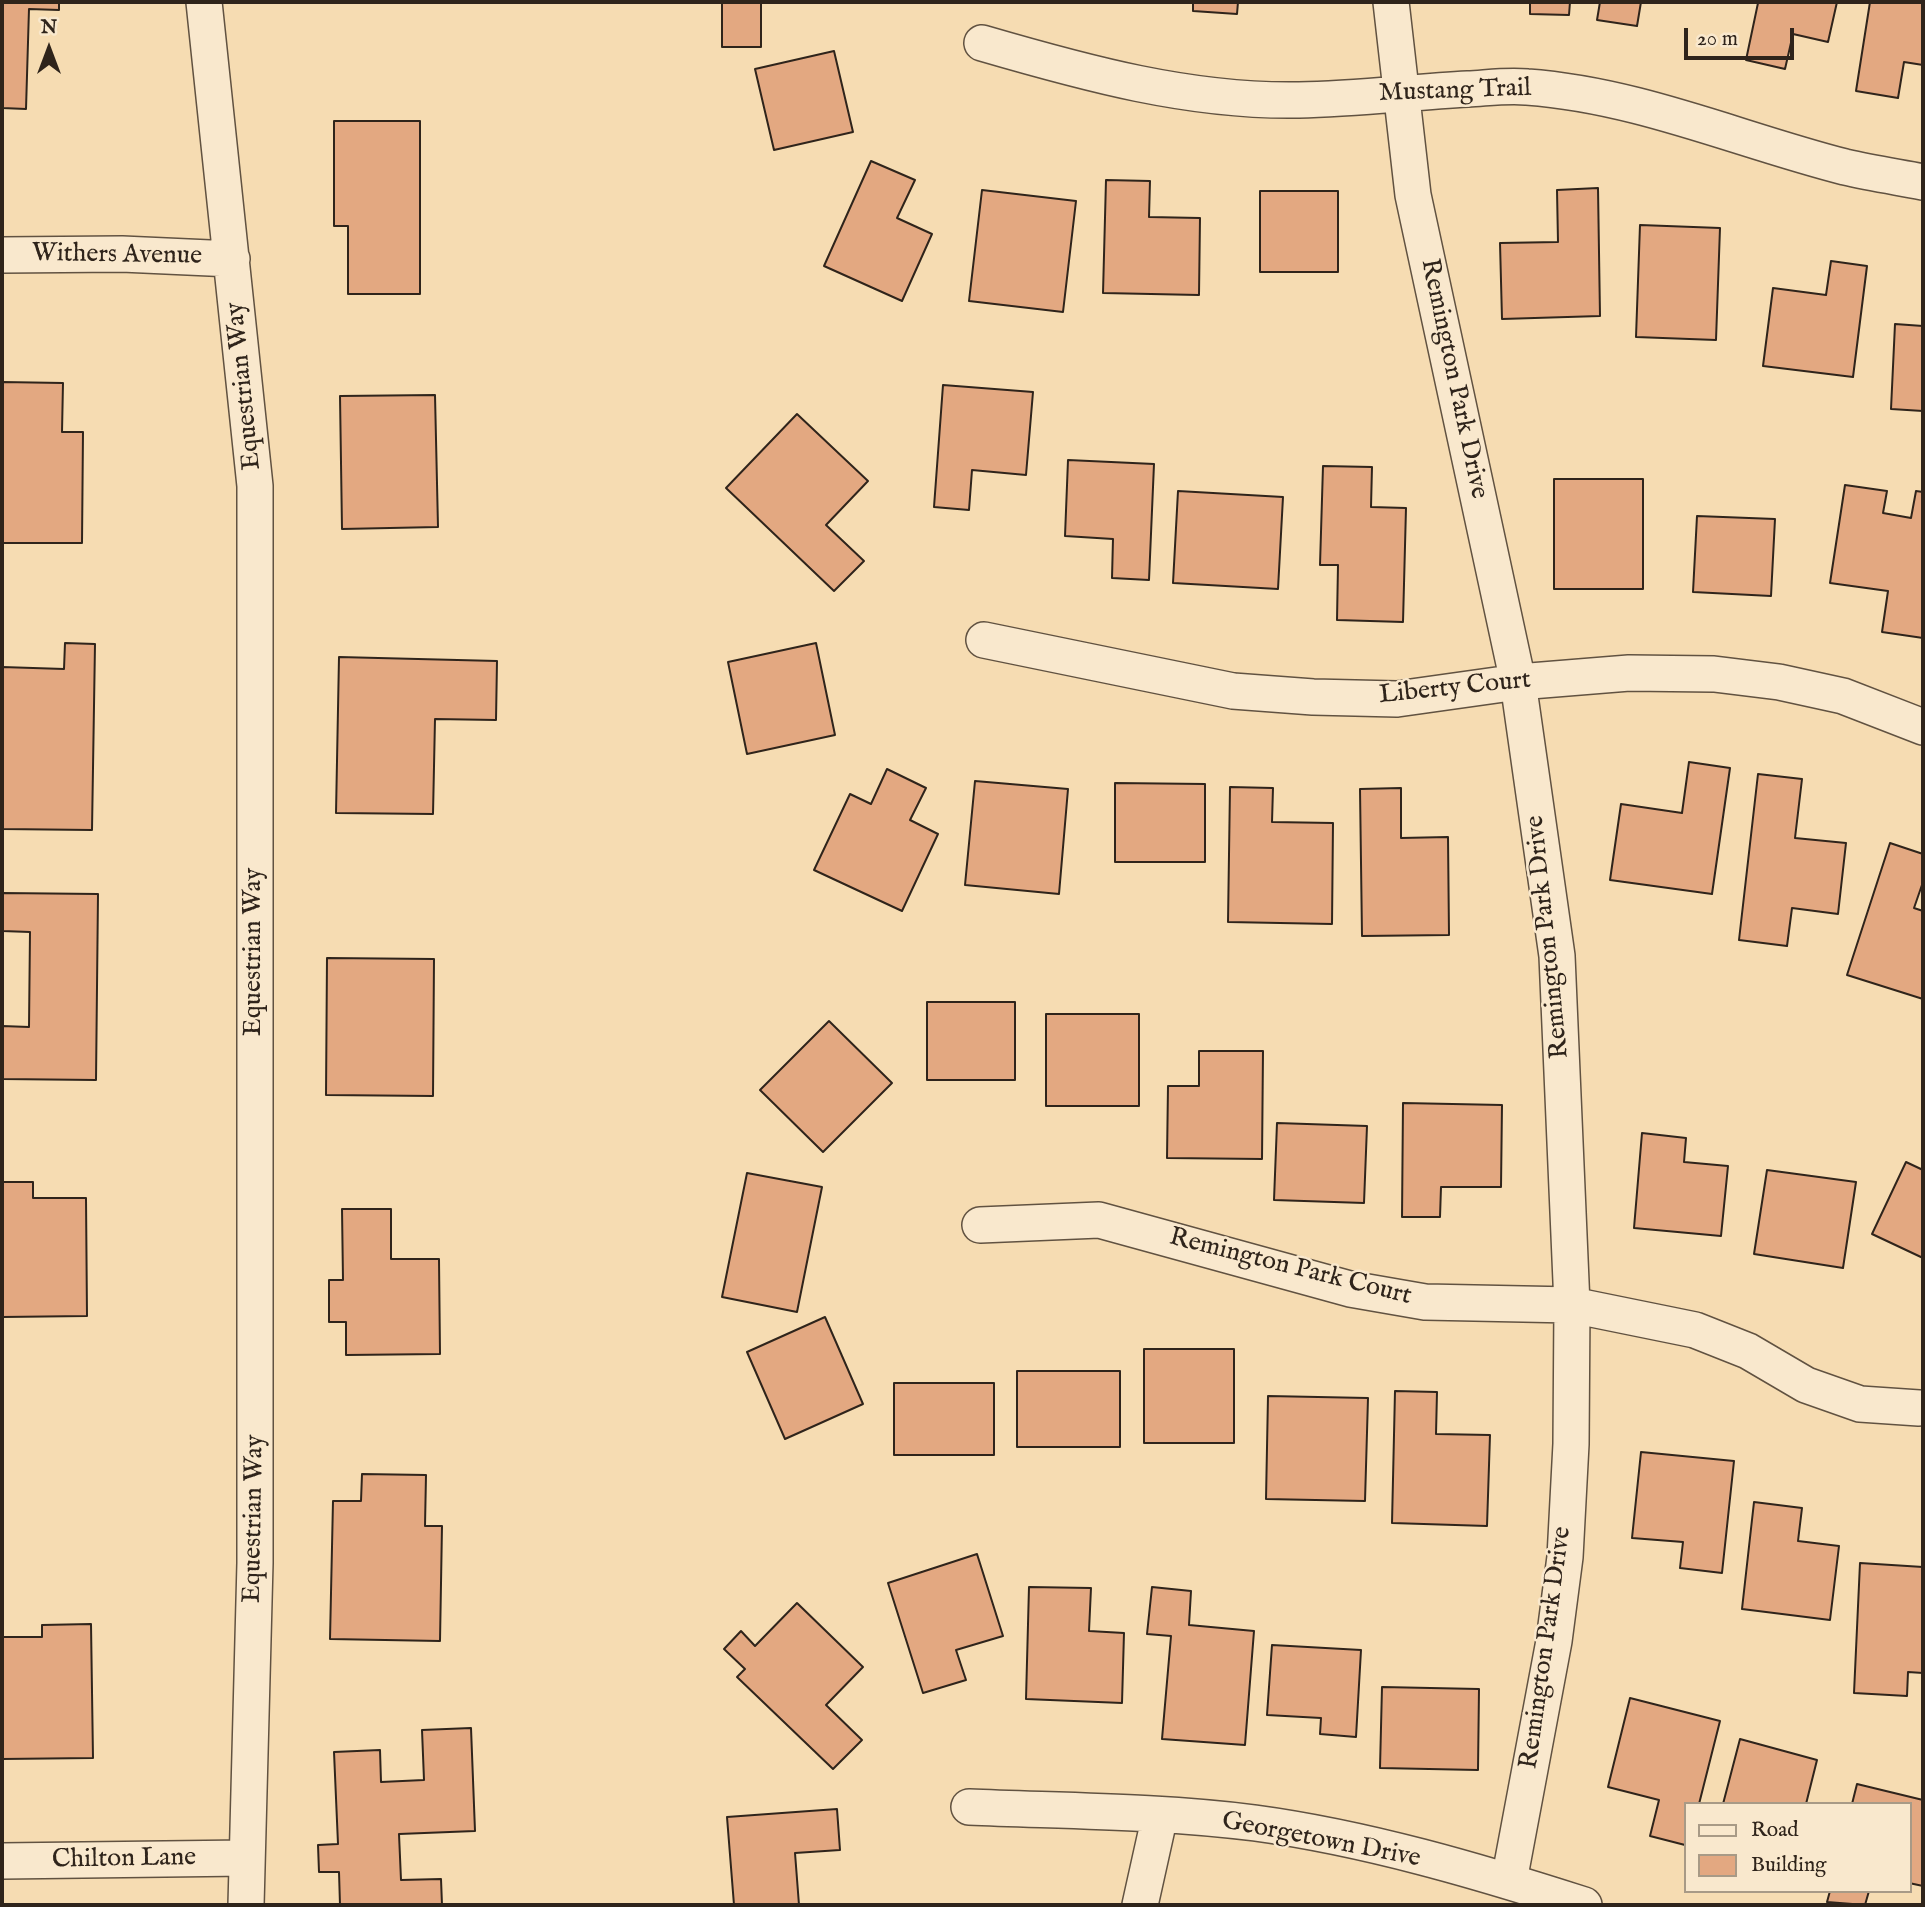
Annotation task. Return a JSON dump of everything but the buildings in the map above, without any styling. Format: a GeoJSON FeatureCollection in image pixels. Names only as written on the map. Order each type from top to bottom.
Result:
{"type":"FeatureCollection","features":[{"type":"Feature","properties":{"kind":"street","name":"Equestrian Way"},"geometry":{"type":"LineString","coordinates":[[204,2],[256,486],[256,1563],[246,1905]]}},
{"type":"Feature","properties":{"kind":"street","name":"Remington Park Drive"},"geometry":{"type":"LineString","coordinates":[[1391,2],[1399,93],[1413,195],[1518,682],[1557,956],[1572,1304],[1571,1444],[1565,1557],[1554,1641],[1509,1881]]}},
{"type":"Feature","properties":{"kind":"street","name":"Mustang Trail"},"geometry":{"type":"LineString","coordinates":[[982,43],[1076,71],[1181,92],[1299,100],[1525,86],[1576,93],[1676,116],[1845,167],[1923,182]]}},
{"type":"Feature","properties":{"kind":"street","name":"Withers Avenue"},"geometry":{"type":"LineString","coordinates":[[2,255],[122,254],[232,259]]}},
{"type":"Feature","properties":{"kind":"street","name":"Liberty Court"},"geometry":{"type":"LineString","coordinates":[[984,640],[1233,691],[1397,699],[1518,682],[1629,673],[1714,674],[1779,682],[1843,695],[1923,727]]}},
{"type":"Feature","properties":{"kind":"street","name":"Remington Park Court"},"geometry":{"type":"LineString","coordinates":[[980,1225],[1099,1220],[1138,1228],[1249,1263],[1350,1289],[1412,1300],[1572,1304],[1696,1330],[1748,1351],[1805,1385],[1860,1404],[1919,1408]]}},
{"type":"Feature","properties":{"kind":"street","name":"Georgetown Drive"},"geometry":{"type":"LineString","coordinates":[[969,1807],[1160,1815],[1255,1823],[1370,1845],[1509,1881],[1584,1905]]}},
{"type":"Feature","properties":{"kind":"street"},"geometry":{"type":"LineString","coordinates":[[1140,1905],[1160,1815]]}},
{"type":"Feature","properties":{"kind":"street","name":"Chilton Lane"},"geometry":{"type":"LineString","coordinates":[[2,1861],[246,1858]]}}]}
